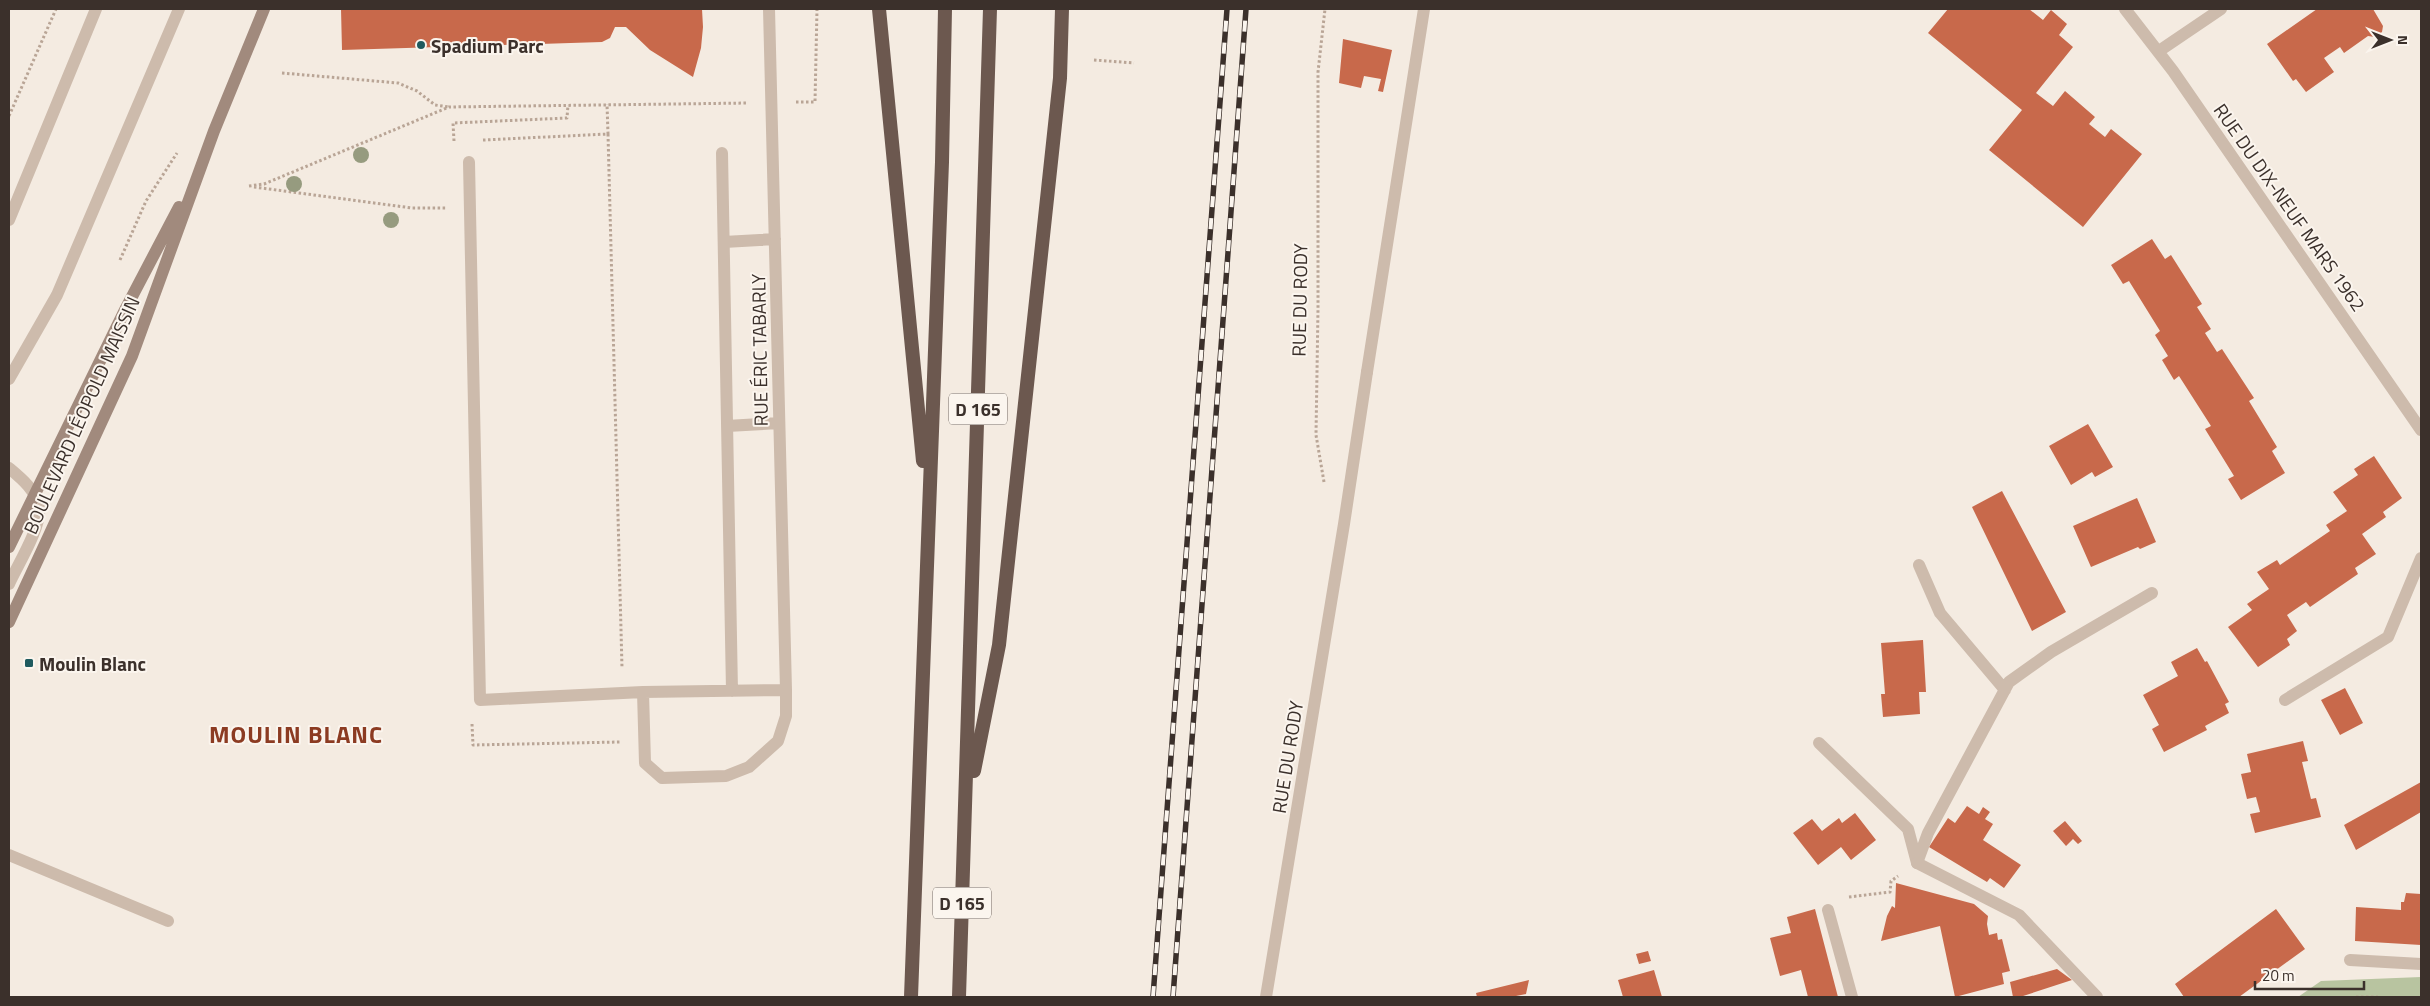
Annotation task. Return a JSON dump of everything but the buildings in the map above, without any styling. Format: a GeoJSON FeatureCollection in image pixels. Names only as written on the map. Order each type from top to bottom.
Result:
{"type":"FeatureCollection","features":[{"type":"Feature","properties":{"kind":"highway"},"geometry":{"type":"LineString","coordinates":[[880,9],[928,517]]}},
{"type":"Feature","properties":{"kind":"highway","name":"D 165"},"geometry":{"type":"LineString","coordinates":[[911,997],[945,9]]}},
{"type":"Feature","properties":{"kind":"highway","name":"D 165"},"geometry":{"type":"LineString","coordinates":[[959,997],[990,9]]}},
{"type":"Feature","properties":{"kind":"highway"},"geometry":{"type":"LineString","coordinates":[[966,809],[999,645],[1060,78],[1062,9]]}},
{"type":"Feature","properties":{"kind":"main road","name":"BOULEVARD LÉOPOLD MAISSIN"},"geometry":{"type":"LineString","coordinates":[[9,622],[132,356],[202,165],[264,9]]}},
{"type":"Feature","properties":{"kind":"main road","name":"BOULEVARD LÉOPOLD MAISSIN"},"geometry":{"type":"LineString","coordinates":[[9,547],[126,308],[202,165]]}},
{"type":"Feature","properties":{"kind":"street"},"geometry":{"type":"LineString","coordinates":[[9,220],[96,9]]}},
{"type":"Feature","properties":{"kind":"street"},"geometry":{"type":"LineString","coordinates":[[9,378],[57,295],[179,9]]}},
{"type":"Feature","properties":{"kind":"street","name":"RUE ÉRIC TABARLY"},"geometry":{"type":"LineString","coordinates":[[643,692],[645,762],[662,778],[726,776],[749,767],[778,741],[786,716],[769,9]]}},
{"type":"Feature","properties":{"kind":"street","name":"RUE DU RODY"},"geometry":{"type":"LineString","coordinates":[[1266,997],[1344,524],[1424,9]]}},
{"type":"Feature","properties":{"kind":"street","name":"RUE DU DIX-NEUF MARS 1962"},"geometry":{"type":"LineString","coordinates":[[2125,9],[2159,51],[2421,430]]}},
{"type":"Feature","properties":{"kind":"street"},"geometry":{"type":"LineString","coordinates":[[2159,51],[2221,9]]}},
{"type":"Feature","properties":{"kind":"street"},"geometry":{"type":"LineString","coordinates":[[722,153],[732,691]]}},
{"type":"Feature","properties":{"kind":"street"},"geometry":{"type":"LineString","coordinates":[[469,162],[480,700],[643,692],[786,690]]}},
{"type":"Feature","properties":{"kind":"street"},"geometry":{"type":"LineString","coordinates":[[724,242],[775,239]]}},
{"type":"Feature","properties":{"kind":"street"},"geometry":{"type":"LineString","coordinates":[[727,426],[779,423]]}},
{"type":"Feature","properties":{"kind":"street"},"geometry":{"type":"LineString","coordinates":[[9,468],[35,494],[40,509],[35,527],[9,584]]}},
{"type":"Feature","properties":{"kind":"street"},"geometry":{"type":"LineString","coordinates":[[2285,700],[2388,637],[2421,558]]}},
{"type":"Feature","properties":{"kind":"street"},"geometry":{"type":"LineString","coordinates":[[1919,565],[1940,613],[2005,690]]}},
{"type":"Feature","properties":{"kind":"street"},"geometry":{"type":"LineString","coordinates":[[1918,863],[1928,834],[2009,682],[2050,652],[2152,593]]}},
{"type":"Feature","properties":{"kind":"street"},"geometry":{"type":"LineString","coordinates":[[1819,743],[1908,829],[1918,863],[2019,915],[2097,997]]}},
{"type":"Feature","properties":{"kind":"street"},"geometry":{"type":"LineString","coordinates":[[9,855],[168,921]]}},
{"type":"Feature","properties":{"kind":"street"},"geometry":{"type":"LineString","coordinates":[[1828,910],[1852,997]]}},
{"type":"Feature","properties":{"kind":"street"},"geometry":{"type":"LineString","coordinates":[[2350,960],[2421,964]]}},
{"type":"Feature","properties":{"kind":"path"},"geometry":{"type":"LineString","coordinates":[[9,116],[56,9]]}},
{"type":"Feature","properties":{"kind":"path"},"geometry":{"type":"LineString","coordinates":[[815,102],[817,9]]}},
{"type":"Feature","properties":{"kind":"path","name":"RUE DU RODY"},"geometry":{"type":"LineString","coordinates":[[1325,9],[1318,72],[1316,435],[1322,479],[1344,524]]}},
{"type":"Feature","properties":{"kind":"path"},"geometry":{"type":"LineString","coordinates":[[1094,60],[1134,62]]}},
{"type":"Feature","properties":{"kind":"path"},"geometry":{"type":"LineString","coordinates":[[282,73],[398,83],[416,91],[435,105],[449,107],[771,103]]}},
{"type":"Feature","properties":{"kind":"path"},"geometry":{"type":"LineString","coordinates":[[607,104],[623,694]]}},
{"type":"Feature","properties":{"kind":"path"},"geometry":{"type":"LineString","coordinates":[[454,151],[453,124],[567,118],[568,105]]}},
{"type":"Feature","properties":{"kind":"path"},"geometry":{"type":"LineString","coordinates":[[434,209],[412,208],[248,186],[264,184],[449,107]]}},
{"type":"Feature","properties":{"kind":"path"},"geometry":{"type":"LineString","coordinates":[[482,140],[608,134]]}},
{"type":"Feature","properties":{"kind":"path"},"geometry":{"type":"LineString","coordinates":[[453,142],[463,141]]}},
{"type":"Feature","properties":{"kind":"path"},"geometry":{"type":"LineString","coordinates":[[472,715],[472,745],[625,742]]}},
{"type":"Feature","properties":{"kind":"path"},"geometry":{"type":"LineString","coordinates":[[1828,910],[1842,897],[1890,892],[1891,881],[1918,863]]}},
{"type":"Feature","properties":{"kind":"path"},"geometry":{"type":"LineString","coordinates":[[2356,997],[2378,997]]}},
{"type":"Feature","properties":{"kind":"green space"},"geometry":{"type":"Polygon","coordinates":[[[2421,977],[2421,997],[2298,997],[2321,981],[2421,977]]]}},
{"type":"Feature","properties":{"kind":"railway"},"geometry":{"type":"LineString","coordinates":[[1153,997],[1227,9]]}},
{"type":"Feature","properties":{"kind":"railway"},"geometry":{"type":"LineString","coordinates":[[1173,997],[1246,9]]}},
{"type":"Feature","properties":{"kind":"place","name":"Spadium Parc"},"geometry":{"type":"Point","coordinates":[421,45]}},
{"type":"Feature","properties":{"kind":"place","name":"Moulin Blanc"},"geometry":{"type":"Point","coordinates":[29,663]}},
{"type":"Feature","properties":{"kind":"district","name":"MOULIN BLANC"},"geometry":{"type":"Point","coordinates":[296,734]}}]}
